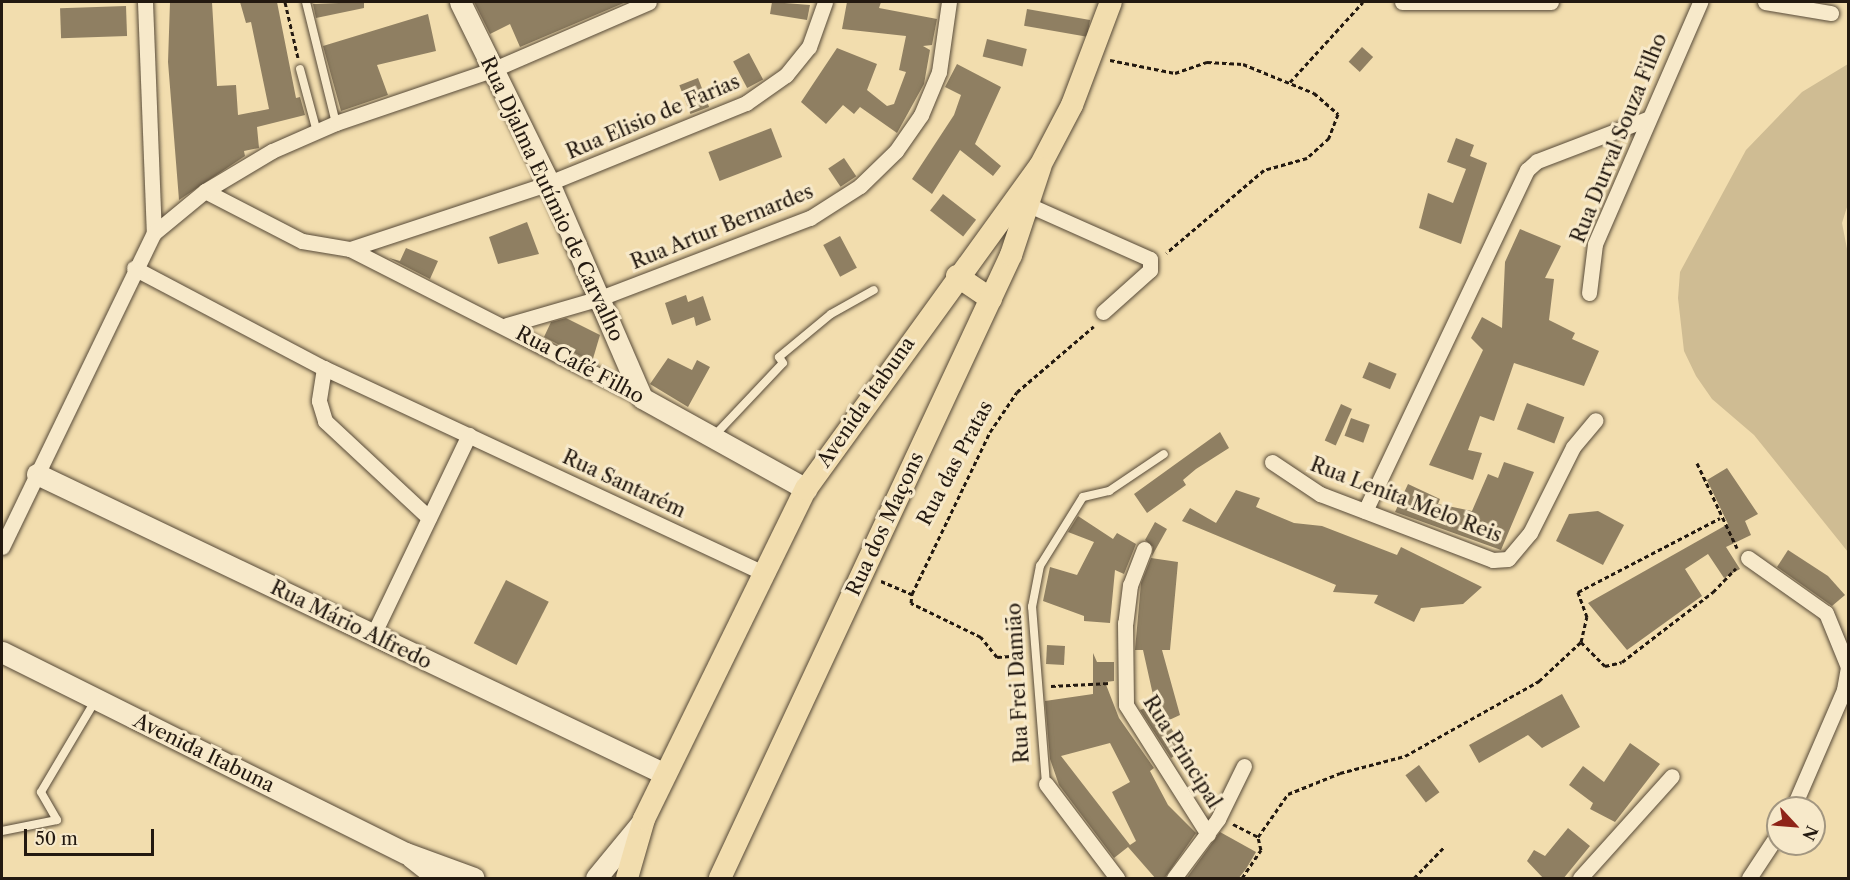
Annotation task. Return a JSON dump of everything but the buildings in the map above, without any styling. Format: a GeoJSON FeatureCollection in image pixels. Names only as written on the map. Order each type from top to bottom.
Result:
{"type":"FeatureCollection","features":[{"type":"Feature","properties":{"kind":"main road","name":"Avenida Itabuna"},"geometry":{"type":"LineString","coordinates":[[627,879],[644,819],[761,572],[806,489],[957,276],[1040,166],[1093,57],[1111,2]]}},
{"type":"Feature","properties":{"kind":"main road","name":"Rua dos Maçons"},"geometry":{"type":"LineString","coordinates":[[720,879],[991,299],[1031,206],[1040,166]]}},
{"type":"Feature","properties":{"kind":"main road"},"geometry":{"type":"LineString","coordinates":[[957,276],[991,299]]}},
{"type":"Feature","properties":{"kind":"street"},"geometry":{"type":"LineString","coordinates":[[145,2],[154,233]]}},
{"type":"Feature","properties":{"kind":"street","name":"Rua Djalma Eutímio de Carvalho"},"geometry":{"type":"LineString","coordinates":[[460,2],[549,183],[642,398]]}},
{"type":"Feature","properties":{"kind":"street"},"geometry":{"type":"LineString","coordinates":[[2,547],[134,268],[154,233],[205,191],[336,123],[492,70],[650,2]]}},
{"type":"Feature","properties":{"kind":"street","name":"Rua Elisio de Farias"},"geometry":{"type":"LineString","coordinates":[[350,249],[549,183],[746,103],[786,75],[809,47],[825,2]]}},
{"type":"Feature","properties":{"kind":"street","name":"Rua Artur Bernardes"},"geometry":{"type":"LineString","coordinates":[[507,326],[600,298],[810,218],[860,186],[896,151],[921,115],[939,72],[949,2]]}},
{"type":"Feature","properties":{"kind":"street"},"geometry":{"type":"LineString","coordinates":[[1402,2],[1551,2]]}},
{"type":"Feature","properties":{"kind":"street","name":"Rua Durval Souza Filho"},"geometry":{"type":"LineString","coordinates":[[1589,293],[1595,244],[1647,119],[1700,2]]}},
{"type":"Feature","properties":{"kind":"street"},"geometry":{"type":"LineString","coordinates":[[1765,2],[1831,13]]}},
{"type":"Feature","properties":{"kind":"street"},"geometry":{"type":"LineString","coordinates":[[1365,511],[1527,170],[1537,161],[1647,119]]}},
{"type":"Feature","properties":{"kind":"street"},"geometry":{"type":"LineString","coordinates":[[205,191],[302,241],[350,249]]}},
{"type":"Feature","properties":{"kind":"street"},"geometry":{"type":"LineString","coordinates":[[1031,206],[1153,264],[1132,291],[1103,312]]}},
{"type":"Feature","properties":{"kind":"street","name":"Rua Café Filho"},"geometry":{"type":"LineString","coordinates":[[350,249],[507,326],[806,489]]}},
{"type":"Feature","properties":{"kind":"street","name":"Rua Santarém"},"geometry":{"type":"LineString","coordinates":[[134,268],[324,368],[761,572]]}},
{"type":"Feature","properties":{"kind":"street"},"geometry":{"type":"LineString","coordinates":[[324,368],[319,401],[325,421],[429,518]]}},
{"type":"Feature","properties":{"kind":"street","name":"Rua Lenita Melo Reis"},"geometry":{"type":"LineString","coordinates":[[1272,462],[1320,494],[1494,560],[1508,559],[1530,533],[1574,447],[1596,420]]}},
{"type":"Feature","properties":{"kind":"street"},"geometry":{"type":"LineString","coordinates":[[373,635],[469,435]]}},
{"type":"Feature","properties":{"kind":"street","name":"Rua Mário Alfredo"},"geometry":{"type":"LineString","coordinates":[[37,474],[665,774]]}},
{"type":"Feature","properties":{"kind":"street","name":"Rua Principal"},"geometry":{"type":"LineString","coordinates":[[1144,549],[1130,585],[1124,682],[1126,705],[1208,834]]}},
{"type":"Feature","properties":{"kind":"street"},"geometry":{"type":"LineString","coordinates":[[1748,558],[1826,614],[1848,667],[1844,690],[1798,796]]}},
{"type":"Feature","properties":{"kind":"street","name":"Avenida Itabuna"},"geometry":{"type":"LineString","coordinates":[[2,652],[406,853],[474,879]]}},
{"type":"Feature","properties":{"kind":"street"},"geometry":{"type":"LineString","coordinates":[[1174,879],[1218,819],[1244,766]]}},
{"type":"Feature","properties":{"kind":"street"},"geometry":{"type":"LineString","coordinates":[[1580,879],[1672,776]]}},
{"type":"Feature","properties":{"kind":"street","name":"Rua Frei Damião"},"geometry":{"type":"LineString","coordinates":[[1046,784],[1117,879]]}},
{"type":"Feature","properties":{"kind":"street","name":"Avenida Itabuna"},"geometry":{"type":"LineString","coordinates":[[596,879],[644,819]]}},
{"type":"Feature","properties":{"kind":"street","name":"Avenida Itabuna"},"geometry":{"type":"LineString","coordinates":[[406,853],[438,879]]}},
{"type":"Feature","properties":{"kind":"street"},"geometry":{"type":"LineString","coordinates":[[1749,879],[1766,853]]}},
{"type":"Feature","properties":{"kind":"lane"},"geometry":{"type":"LineString","coordinates":[[306,2],[336,123]]}},
{"type":"Feature","properties":{"kind":"lane"},"geometry":{"type":"LineString","coordinates":[[300,69],[317,132]]}},
{"type":"Feature","properties":{"kind":"lane"},"geometry":{"type":"LineString","coordinates":[[713,437],[730,412],[783,363],[779,357],[831,314],[874,290]]}},
{"type":"Feature","properties":{"kind":"lane","name":"Rua Frei Damião"},"geometry":{"type":"LineString","coordinates":[[1046,784],[1032,607],[1040,566],[1056,536],[1083,497],[1109,491],[1164,454]]}},
{"type":"Feature","properties":{"kind":"lane"},"geometry":{"type":"LineString","coordinates":[[2,831],[57,820],[41,792],[96,699]]}},
{"type":"Feature","properties":{"kind":"path"},"geometry":{"type":"LineString","coordinates":[[285,2],[300,69]]}},
{"type":"Feature","properties":{"kind":"path"},"geometry":{"type":"LineString","coordinates":[[1290,82],[1363,2]]}},
{"type":"Feature","properties":{"kind":"path"},"geometry":{"type":"LineString","coordinates":[[1093,57],[1175,73],[1207,62],[1243,64],[1290,82],[1338,114],[1329,138],[1307,158],[1264,170],[1153,264]]}},
{"type":"Feature","properties":{"kind":"path","name":"Rua das Pratas"},"geometry":{"type":"LineString","coordinates":[[912,594],[990,432],[1017,392],[1094,326],[1103,312]]}},
{"type":"Feature","properties":{"kind":"path"},"geometry":{"type":"LineString","coordinates":[[1581,642],[1605,666],[1622,662],[1713,592],[1748,558],[1720,518],[1697,464]]}},
{"type":"Feature","properties":{"kind":"path"},"geometry":{"type":"LineString","coordinates":[[1242,879],[1261,850],[1258,837],[1288,794],[1340,773],[1406,756],[1539,681],[1581,642],[1587,617],[1578,592],[1720,518]]}},
{"type":"Feature","properties":{"kind":"path"},"geometry":{"type":"LineString","coordinates":[[861,573],[912,594],[911,603],[981,637],[997,657],[1035,654]]}},
{"type":"Feature","properties":{"kind":"path"},"geometry":{"type":"LineString","coordinates":[[1038,687],[1124,682]]}},
{"type":"Feature","properties":{"kind":"path"},"geometry":{"type":"LineString","coordinates":[[1218,819],[1258,837]]}},
{"type":"Feature","properties":{"kind":"path"},"geometry":{"type":"LineString","coordinates":[[1414,879],[1445,846]]}},
{"type":"Feature","properties":{"kind":"shaded area"},"geometry":{"type":"Polygon","coordinates":[[[1848,64],[1848,204],[1842,223],[1848,254],[1848,552],[1754,435],[1712,399],[1696,376],[1684,351],[1678,298],[1680,272],[1746,150],[1802,92],[1848,64]]]}}]}
